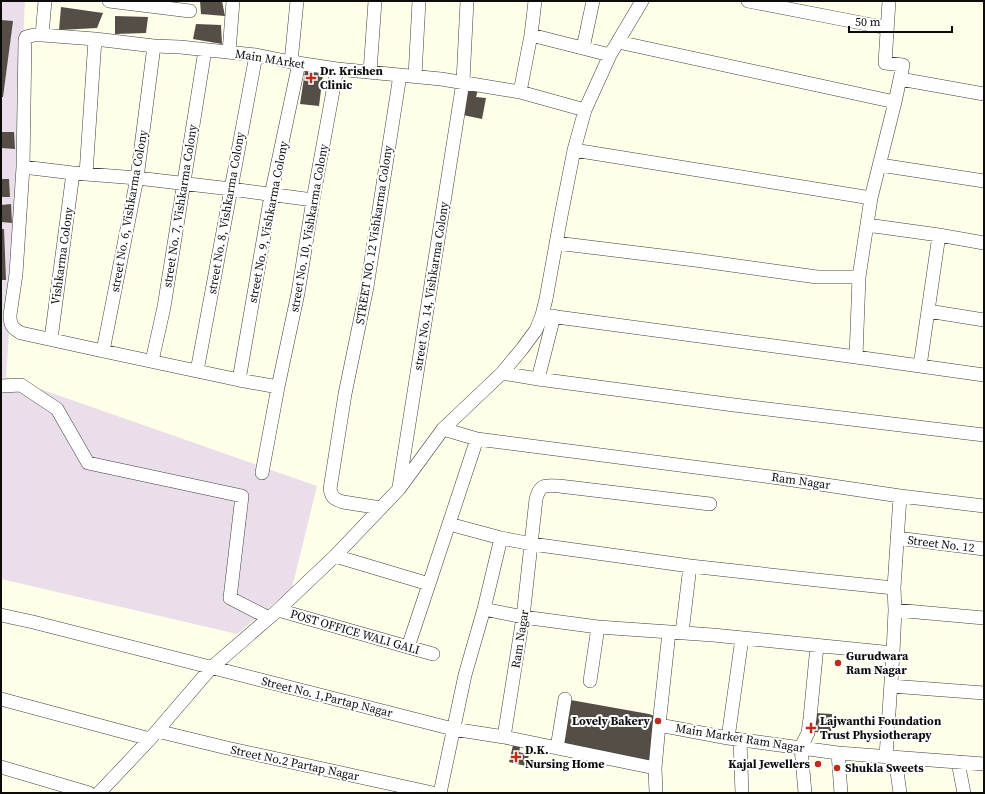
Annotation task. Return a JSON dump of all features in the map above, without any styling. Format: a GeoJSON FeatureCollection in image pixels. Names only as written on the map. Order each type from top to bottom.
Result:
{"type":"FeatureCollection","features":[{"type":"Feature","properties":{"kind":"street"},"geometry":{"type":"LineString","coordinates":[[42,35],[45,1]]}},
{"type":"Feature","properties":{"kind":"street"},"geometry":{"type":"LineString","coordinates":[[109,1],[190,10]]}},
{"type":"Feature","properties":{"kind":"street"},"geometry":{"type":"LineString","coordinates":[[229,52],[233,1]]}},
{"type":"Feature","properties":{"kind":"street","name":"street No. 9, Vishkarma Colony"},"geometry":{"type":"LineString","coordinates":[[239,380],[295,63],[297,1]]}},
{"type":"Feature","properties":{"kind":"street"},"geometry":{"type":"LineString","coordinates":[[370,72],[375,1]]}},
{"type":"Feature","properties":{"kind":"street"},"geometry":{"type":"LineString","coordinates":[[415,76],[419,1]]}},
{"type":"Feature","properties":{"kind":"street","name":"street No. 14, Vishkarma Colony"},"geometry":{"type":"LineString","coordinates":[[399,489],[463,82],[467,1]]}},
{"type":"Feature","properties":{"kind":"street"},"geometry":{"type":"LineString","coordinates":[[520,92],[531,35],[535,1]]}},
{"type":"Feature","properties":{"kind":"street"},"geometry":{"type":"LineString","coordinates":[[583,48],[593,1]]}},
{"type":"Feature","properties":{"kind":"street"},"geometry":{"type":"LineString","coordinates":[[538,379],[548,316],[546,299],[574,150],[585,110],[610,55],[642,1]]}},
{"type":"Feature","properties":{"kind":"street"},"geometry":{"type":"LineString","coordinates":[[748,1],[887,28]]}},
{"type":"Feature","properties":{"kind":"street"},"geometry":{"type":"LineString","coordinates":[[856,357],[859,277],[871,198],[903,65],[885,63],[889,1]]}},
{"type":"Feature","properties":{"kind":"street","name":"Main MArket"},"geometry":{"type":"LineString","coordinates":[[23,167],[25,40],[26,37],[34,35],[95,39],[154,46],[229,52],[256,55],[295,63],[337,69],[400,74],[463,82],[520,92],[585,110]]}},
{"type":"Feature","properties":{"kind":"street"},"geometry":{"type":"LineString","coordinates":[[531,35],[610,55]]}},
{"type":"Feature","properties":{"kind":"street","name":"Vishkarma Colony"},"geometry":{"type":"LineString","coordinates":[[51,339],[80,174],[95,39]]}},
{"type":"Feature","properties":{"kind":"street"},"geometry":{"type":"LineString","coordinates":[[618,42],[895,102]]}},
{"type":"Feature","properties":{"kind":"street","name":"street No. 6, Vishkarma Colony"},"geometry":{"type":"LineString","coordinates":[[103,351],[137,178],[154,46]]}},
{"type":"Feature","properties":{"kind":"street","name":"street No. 7, Vishkarma Colony"},"geometry":{"type":"LineString","coordinates":[[152,361],[164,307],[205,50]]}},
{"type":"Feature","properties":{"kind":"street","name":"street No. 8, Vishkarma Colony"},"geometry":{"type":"LineString","coordinates":[[197,372],[256,55]]}},
{"type":"Feature","properties":{"kind":"street","name":"street No. 10, Vishkarma Colony"},"geometry":{"type":"LineString","coordinates":[[262,473],[298,293],[337,69]]}},
{"type":"Feature","properties":{"kind":"street","name":"STREET NO. 12 Vishkarma Colony"},"geometry":{"type":"LineString","coordinates":[[381,508],[343,502],[333,497],[330,489],[345,394],[367,287],[400,74]]}},
{"type":"Feature","properties":{"kind":"street"},"geometry":{"type":"LineString","coordinates":[[900,79],[984,94]]}},
{"type":"Feature","properties":{"kind":"street"},"geometry":{"type":"LineString","coordinates":[[574,150],[871,198]]}},
{"type":"Feature","properties":{"kind":"street"},"geometry":{"type":"LineString","coordinates":[[880,165],[984,181]]}},
{"type":"Feature","properties":{"kind":"street"},"geometry":{"type":"LineString","coordinates":[[278,387],[197,372],[21,333],[13,329],[10,322],[7,298],[16,274],[23,167],[80,174],[137,178],[313,200]]}},
{"type":"Feature","properties":{"kind":"street"},"geometry":{"type":"LineString","coordinates":[[867,225],[940,235],[984,243]]}},
{"type":"Feature","properties":{"kind":"street"},"geometry":{"type":"LineString","coordinates":[[920,366],[940,235]]}},
{"type":"Feature","properties":{"kind":"street"},"geometry":{"type":"LineString","coordinates":[[556,243],[817,276],[859,277]]}},
{"type":"Feature","properties":{"kind":"street"},"geometry":{"type":"LineString","coordinates":[[928,311],[984,320]]}},
{"type":"Feature","properties":{"kind":"street"},"geometry":{"type":"LineString","coordinates":[[548,316],[984,375]]}},
{"type":"Feature","properties":{"kind":"street"},"geometry":{"type":"LineString","coordinates":[[98,793],[153,735],[211,668],[273,614],[335,556],[399,489],[443,429],[502,373],[548,316]]}},
{"type":"Feature","properties":{"kind":"street"},"geometry":{"type":"LineString","coordinates":[[502,373],[742,406],[984,435]]}},
{"type":"Feature","properties":{"kind":"street","name":"POST OFFICE WALI GALI"},"geometry":{"type":"LineString","coordinates":[[1,386],[22,386],[56,409],[88,463],[242,496],[230,598],[273,614],[408,646],[433,654]]}},
{"type":"Feature","properties":{"kind":"street","name":"Ram Nagar"},"geometry":{"type":"LineString","coordinates":[[443,429],[477,439],[984,506]]}},
{"type":"Feature","properties":{"kind":"street"},"geometry":{"type":"LineString","coordinates":[[408,646],[477,439]]}},
{"type":"Feature","properties":{"kind":"street","name":"Ram Nagar"},"geometry":{"type":"LineString","coordinates":[[504,737],[523,617],[534,514],[538,492],[541,487],[559,486],[710,504]]}},
{"type":"Feature","properties":{"kind":"street"},"geometry":{"type":"LineString","coordinates":[[900,496],[894,588],[895,610],[893,654],[890,686],[890,756],[900,793]]}},
{"type":"Feature","properties":{"kind":"street"},"geometry":{"type":"LineString","coordinates":[[449,524],[501,538],[532,544],[690,566],[826,582],[894,588]]}},
{"type":"Feature","properties":{"kind":"street"},"geometry":{"type":"LineString","coordinates":[[440,793],[465,675],[484,609],[501,538]]}},
{"type":"Feature","properties":{"kind":"street","name":"Street No. 12"},"geometry":{"type":"LineString","coordinates":[[897,538],[984,549]]}},
{"type":"Feature","properties":{"kind":"street"},"geometry":{"type":"LineString","coordinates":[[335,556],[429,584]]}},
{"type":"Feature","properties":{"kind":"street"},"geometry":{"type":"LineString","coordinates":[[659,725],[675,633],[690,566]]}},
{"type":"Feature","properties":{"kind":"street"},"geometry":{"type":"LineString","coordinates":[[484,609],[523,617],[598,627],[742,638],[893,654]]}},
{"type":"Feature","properties":{"kind":"street"},"geometry":{"type":"LineString","coordinates":[[895,610],[984,618]]}},
{"type":"Feature","properties":{"kind":"street","name":"Street No. 1,Partap Nagar"},"geometry":{"type":"LineString","coordinates":[[1,615],[453,729],[504,737],[655,768]]}},
{"type":"Feature","properties":{"kind":"street"},"geometry":{"type":"LineString","coordinates":[[590,681],[598,627]]}},
{"type":"Feature","properties":{"kind":"street"},"geometry":{"type":"LineString","coordinates":[[742,638],[734,739],[742,793]]}},
{"type":"Feature","properties":{"kind":"street"},"geometry":{"type":"LineString","coordinates":[[805,793],[802,748],[808,733],[817,646]]}},
{"type":"Feature","properties":{"kind":"street"},"geometry":{"type":"LineString","coordinates":[[890,686],[984,693]]}},
{"type":"Feature","properties":{"kind":"street","name":"Street No.2 Partap Nagar"},"geometry":{"type":"LineString","coordinates":[[1,699],[153,735],[227,748],[433,793]]}},
{"type":"Feature","properties":{"kind":"street"},"geometry":{"type":"LineString","coordinates":[[557,748],[565,699]]}},
{"type":"Feature","properties":{"kind":"street","name":"Main Market Ram Nagar"},"geometry":{"type":"LineString","coordinates":[[656,793],[655,768],[659,725],[734,739],[838,753],[984,764]]}},
{"type":"Feature","properties":{"kind":"street"},"geometry":{"type":"LineString","coordinates":[[838,753],[841,793]]}},
{"type":"Feature","properties":{"kind":"street"},"geometry":{"type":"LineString","coordinates":[[958,762],[964,793]]}},
{"type":"Feature","properties":{"kind":"street"},"geometry":{"type":"LineString","coordinates":[[1,767],[89,793]]}},
{"type":"Feature","properties":{"kind":"shaded area"},"geometry":{"type":"Polygon","coordinates":[[[1,1],[25,1],[11,303],[6,377],[317,486],[292,588],[237,634],[1,579],[1,1]]]}},
{"type":"Feature","properties":{"kind":"building"},"geometry":{"type":"Polygon","coordinates":[[[200,1],[222,1],[225,16],[201,14],[200,1]]]}},
{"type":"Feature","properties":{"kind":"building"},"geometry":{"type":"Polygon","coordinates":[[[61,7],[103,13],[97,28],[59,30],[61,7]]]}},
{"type":"Feature","properties":{"kind":"building"},"geometry":{"type":"Polygon","coordinates":[[[115,16],[148,17],[146,33],[115,34],[115,16]]]}},
{"type":"Feature","properties":{"kind":"building"},"geometry":{"type":"Polygon","coordinates":[[[1,20],[13,21],[3,97],[1,97],[1,20]]]}},
{"type":"Feature","properties":{"kind":"building"},"geometry":{"type":"Polygon","coordinates":[[[196,24],[221,25],[222,44],[193,39],[196,24]]]}},
{"type":"Feature","properties":{"kind":"building"},"geometry":{"type":"Polygon","coordinates":[[[305,71],[323,74],[319,106],[300,104],[305,71]]]}},
{"type":"Feature","properties":{"kind":"building"},"geometry":{"type":"Polygon","coordinates":[[[468,88],[478,90],[476,97],[486,98],[482,119],[463,115],[468,88]]]}},
{"type":"Feature","properties":{"kind":"building"},"geometry":{"type":"Polygon","coordinates":[[[1,132],[14,132],[15,149],[1,148],[1,132]]]}},
{"type":"Feature","properties":{"kind":"building"},"geometry":{"type":"Polygon","coordinates":[[[1,179],[9,179],[10,197],[1,197],[1,179]]]}},
{"type":"Feature","properties":{"kind":"building"},"geometry":{"type":"Polygon","coordinates":[[[11,204],[12,223],[1,222],[1,205],[11,204]]]}},
{"type":"Feature","properties":{"kind":"building"},"geometry":{"type":"Polygon","coordinates":[[[1,229],[4,229],[6,280],[1,280],[1,229]]]}},
{"type":"Feature","properties":{"kind":"building"},"geometry":{"type":"Polygon","coordinates":[[[565,699],[649,714],[657,717],[655,768],[561,746],[565,699]]]}},
{"type":"Feature","properties":{"kind":"building"},"geometry":{"type":"Polygon","coordinates":[[[814,713],[832,714],[831,733],[813,732],[814,713]]]}},
{"type":"Feature","properties":{"kind":"building"},"geometry":{"type":"Polygon","coordinates":[[[514,741],[521,743],[519,752],[529,755],[526,766],[509,762],[514,741]]]}},
{"type":"Feature","properties":{"kind":"place","name":"Dr. Krishen Clinic"},"geometry":{"type":"Point","coordinates":[311,78]}},
{"type":"Feature","properties":{"kind":"place","name":"Gurudwara Ram Nagar"},"geometry":{"type":"Point","coordinates":[838,663]}},
{"type":"Feature","properties":{"kind":"place","name":"Lovely Bakery"},"geometry":{"type":"Point","coordinates":[658,721]}},
{"type":"Feature","properties":{"kind":"place","name":"Lajwanthi Foundation Trust Physiotherapy"},"geometry":{"type":"Point","coordinates":[811,728]}},
{"type":"Feature","properties":{"kind":"place","name":"D.K. Nursing Home"},"geometry":{"type":"Point","coordinates":[516,757]}},
{"type":"Feature","properties":{"kind":"place","name":"Kajal Jewellers"},"geometry":{"type":"Point","coordinates":[818,764]}},
{"type":"Feature","properties":{"kind":"place","name":"Shukla Sweets"},"geometry":{"type":"Point","coordinates":[837,768]}}]}
